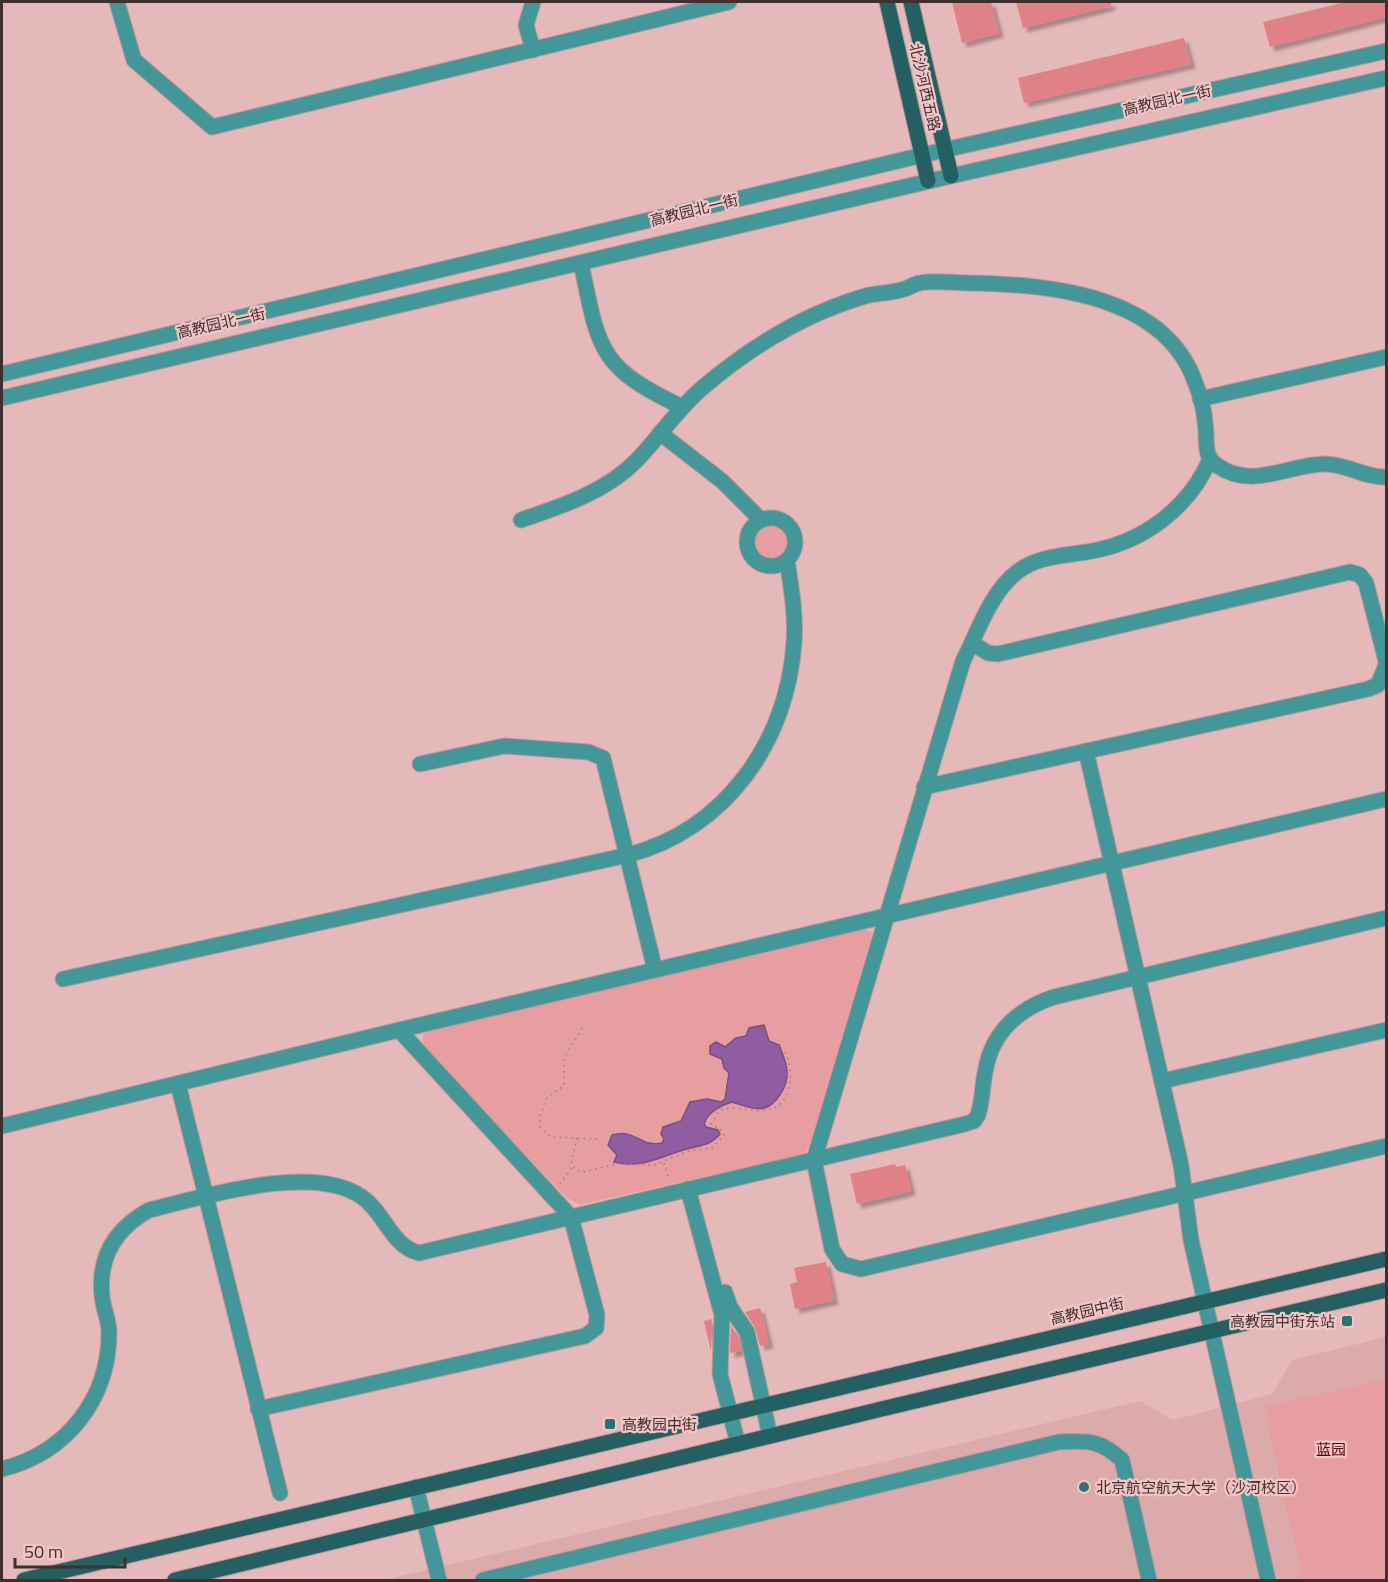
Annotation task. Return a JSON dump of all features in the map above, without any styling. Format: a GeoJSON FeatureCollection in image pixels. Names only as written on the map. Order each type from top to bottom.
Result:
{"type":"FeatureCollection","features":[{"type":"Feature","properties":{"kind":"main road","name":"北沙河西五路"},"geometry":{"type":"LineString","coordinates":[[887,2],[928,181]]}},
{"type":"Feature","properties":{"kind":"main road","name":"北沙河西五路"},"geometry":{"type":"LineString","coordinates":[[911,2],[951,176]]}},
{"type":"Feature","properties":{"kind":"main road","name":"高教园中街"},"geometry":{"type":"LineString","coordinates":[[24,1581],[1386,1259]]}},
{"type":"Feature","properties":{"kind":"main road"},"geometry":{"type":"LineString","coordinates":[[175,1581],[770,1436],[1386,1290]]}},
{"type":"Feature","properties":{"kind":"street"},"geometry":{"type":"LineString","coordinates":[[117,2],[134,60],[212,127],[729,2]]}},
{"type":"Feature","properties":{"kind":"street"},"geometry":{"type":"LineString","coordinates":[[533,2],[526,25],[533,50]]}},
{"type":"Feature","properties":{"kind":"street","name":"高教园北一街"},"geometry":{"type":"LineString","coordinates":[[2,374],[922,155],[1386,51]]}},
{"type":"Feature","properties":{"kind":"street","name":"高教园北一街"},"geometry":{"type":"LineString","coordinates":[[2,398],[928,181],[1386,78]]}},
{"type":"Feature","properties":{"kind":"street"},"geometry":{"type":"LineString","coordinates":[[581,263],[598,336],[607,355],[629,377],[682,407]]}},
{"type":"Feature","properties":{"kind":"street"},"geometry":{"type":"LineString","coordinates":[[521,520],[556,508],[604,486],[635,462],[682,407],[740,357],[800,320],[831,307],[919,283],[941,282],[1061,290],[1122,309],[1150,324],[1179,350],[1188,365],[1200,399],[1210,459],[1184,500],[1145,533],[1109,547],[1041,559],[1017,572],[998,593],[972,643],[957,676],[814,1160],[832,1249],[842,1264],[856,1269],[1386,1146]]}},
{"type":"Feature","properties":{"kind":"street"},"geometry":{"type":"LineString","coordinates":[[1200,399],[1386,357]]}},
{"type":"Feature","properties":{"kind":"street"},"geometry":{"type":"LineString","coordinates":[[660,433],[722,481],[761,520]]}},
{"type":"Feature","properties":{"kind":"street"},"geometry":{"type":"LineString","coordinates":[[1210,459],[1227,471],[1251,476],[1280,474],[1304,466],[1328,464],[1372,477],[1386,477]]}},
{"type":"Feature","properties":{"kind":"street"},"geometry":{"type":"LineString","coordinates":[[63,979],[628,855],[668,843],[703,820],[728,798],[760,755],[783,698],[793,654],[794,625],[787,560],[795,546],[792,530],[780,519],[761,520],[748,535],[747,542],[752,556],[764,565],[772,566],[787,560]]}},
{"type":"Feature","properties":{"kind":"street"},"geometry":{"type":"LineString","coordinates":[[924,787],[1374,687],[1382,681],[1386,663],[1366,583],[1360,575],[1350,572],[998,654],[988,652],[972,643]]}},
{"type":"Feature","properties":{"kind":"street"},"geometry":{"type":"LineString","coordinates":[[420,764],[498,746],[598,754],[607,764],[655,970]]}},
{"type":"Feature","properties":{"kind":"street"},"geometry":{"type":"LineString","coordinates":[[1086,751],[1181,1165],[1191,1240],[1268,1581]]}},
{"type":"Feature","properties":{"kind":"street"},"geometry":{"type":"LineString","coordinates":[[2,1126],[399,1030],[1386,799]]}},
{"type":"Feature","properties":{"kind":"street"},"geometry":{"type":"LineString","coordinates":[[2,1469],[33,1459],[63,1439],[86,1413],[97,1392],[108,1340],[108,1322],[102,1297],[103,1262],[117,1234],[130,1220],[149,1210],[285,1182],[333,1185],[351,1191],[368,1201],[403,1246],[419,1253],[814,1160],[974,1121],[980,1110],[989,1056],[1004,1029],[1034,1004],[1054,997],[1386,918]]}},
{"type":"Feature","properties":{"kind":"street"},"geometry":{"type":"LineString","coordinates":[[258,1409],[592,1333],[597,1324],[597,1315],[571,1217],[399,1030]]}},
{"type":"Feature","properties":{"kind":"street"},"geometry":{"type":"LineString","coordinates":[[1162,1081],[1386,1030]]}},
{"type":"Feature","properties":{"kind":"street"},"geometry":{"type":"LineString","coordinates":[[178,1084],[280,1493]]}},
{"type":"Feature","properties":{"kind":"street"},"geometry":{"type":"LineString","coordinates":[[693,1188],[727,1300],[747,1332],[770,1436]]}},
{"type":"Feature","properties":{"kind":"street"},"geometry":{"type":"LineString","coordinates":[[693,1188],[722,1314],[719,1363],[738,1444]]}},
{"type":"Feature","properties":{"kind":"street"},"geometry":{"type":"LineString","coordinates":[[483,1581],[1059,1442],[1094,1441],[1108,1448],[1122,1460],[1149,1581]]}},
{"type":"Feature","properties":{"kind":"street"},"geometry":{"type":"LineString","coordinates":[[416,1487],[438,1581]]}},
{"type":"Feature","properties":{"kind":"path"},"geometry":{"type":"LineString","coordinates":[[582,1028],[564,1058],[564,1086],[547,1097],[540,1118],[540,1128],[548,1136],[598,1139]]}},
{"type":"Feature","properties":{"kind":"path"},"geometry":{"type":"LineString","coordinates":[[572,1167],[583,1172],[616,1164],[646,1167],[688,1151],[712,1148],[724,1136],[723,1131],[711,1122],[720,1110],[730,1108],[764,1111],[778,1105],[786,1095],[790,1070],[784,1050]]}},
{"type":"Feature","properties":{"kind":"path"},"geometry":{"type":"LineString","coordinates":[[550,1194],[572,1167],[571,1160],[578,1146],[577,1138]]}},
{"type":"Feature","properties":{"kind":"shaded area"},"geometry":{"type":"Polygon","coordinates":[[[764,1025],[769,1041],[779,1045],[787,1069],[784,1087],[771,1105],[760,1109],[728,1103],[708,1116],[704,1124],[706,1127],[718,1130],[720,1134],[709,1143],[643,1163],[614,1162],[617,1155],[608,1145],[612,1135],[627,1134],[648,1143],[662,1143],[663,1127],[681,1121],[690,1102],[707,1099],[721,1102],[725,1099],[729,1073],[724,1068],[722,1059],[710,1054],[710,1046],[716,1042],[725,1047],[736,1038],[746,1036],[749,1028],[764,1025]]]}},
{"type":"Feature","properties":{"kind":"shaded area","name":"北京航空航天大学（沙河校区）"},"geometry":{"type":"Polygon","coordinates":[[[1386,1337],[1386,1580],[384,1580],[1140,1401],[1173,1420],[1272,1394],[1292,1360],[1386,1337]]]}},
{"type":"Feature","properties":{"kind":"green space"},"geometry":{"type":"Polygon","coordinates":[[[771,526],[782,531],[787,542],[782,553],[771,558],[760,553],[755,542],[760,531],[771,526]]]}},
{"type":"Feature","properties":{"kind":"green space"},"geometry":{"type":"Polygon","coordinates":[[[863,929],[872,932],[871,938],[809,1147],[804,1153],[792,1157],[579,1205],[566,1197],[422,1048],[424,1031],[431,1027],[863,929]]]}},
{"type":"Feature","properties":{"kind":"green space","name":"蓝园"},"geometry":{"type":"Polygon","coordinates":[[[1386,1379],[1386,1580],[1303,1580],[1264,1407],[1386,1379]]]}},
{"type":"Feature","properties":{"kind":"building"},"geometry":{"type":"Polygon","coordinates":[[[952,2],[991,2],[999,33],[962,43],[952,2]]]}},
{"type":"Feature","properties":{"kind":"building"},"geometry":{"type":"Polygon","coordinates":[[[1016,2],[1111,2],[1111,6],[1023,28],[1016,2]]]}},
{"type":"Feature","properties":{"kind":"building"},"geometry":{"type":"Polygon","coordinates":[[[1346,2],[1386,2],[1386,17],[1270,47],[1263,22],[1346,2]]]}},
{"type":"Feature","properties":{"kind":"building"},"geometry":{"type":"Polygon","coordinates":[[[1184,38],[1191,64],[1024,103],[1018,78],[1184,38]]]}},
{"type":"Feature","properties":{"kind":"building"},"geometry":{"type":"Polygon","coordinates":[[[895,1164],[896,1167],[905,1165],[911,1191],[857,1204],[850,1174],[895,1164]]]}},
{"type":"Feature","properties":{"kind":"building"},"geometry":{"type":"Polygon","coordinates":[[[826,1262],[834,1300],[795,1309],[790,1284],[797,1282],[794,1268],[826,1262]]]}},
{"type":"Feature","properties":{"kind":"building"},"geometry":{"type":"Polygon","coordinates":[[[760,1308],[769,1344],[760,1346],[755,1327],[745,1312],[760,1308]]]}},
{"type":"Feature","properties":{"kind":"building"},"geometry":{"type":"Polygon","coordinates":[[[712,1319],[711,1351],[704,1321],[712,1319]]]}},
{"type":"Feature","properties":{"kind":"building"},"geometry":{"type":"Polygon","coordinates":[[[731,1326],[738,1336],[741,1351],[730,1353],[731,1326]]]}},
{"type":"Feature","properties":{"kind":"place","name":"高教园中街东站"},"geometry":{"type":"Point","coordinates":[1347,1321]}},
{"type":"Feature","properties":{"kind":"place","name":"高教园中街"},"geometry":{"type":"Point","coordinates":[610,1424]}},
{"type":"Feature","properties":{"kind":"place","name":"北京航空航天大学（沙河校区）"},"geometry":{"type":"Point","coordinates":[1084,1487]}}]}
